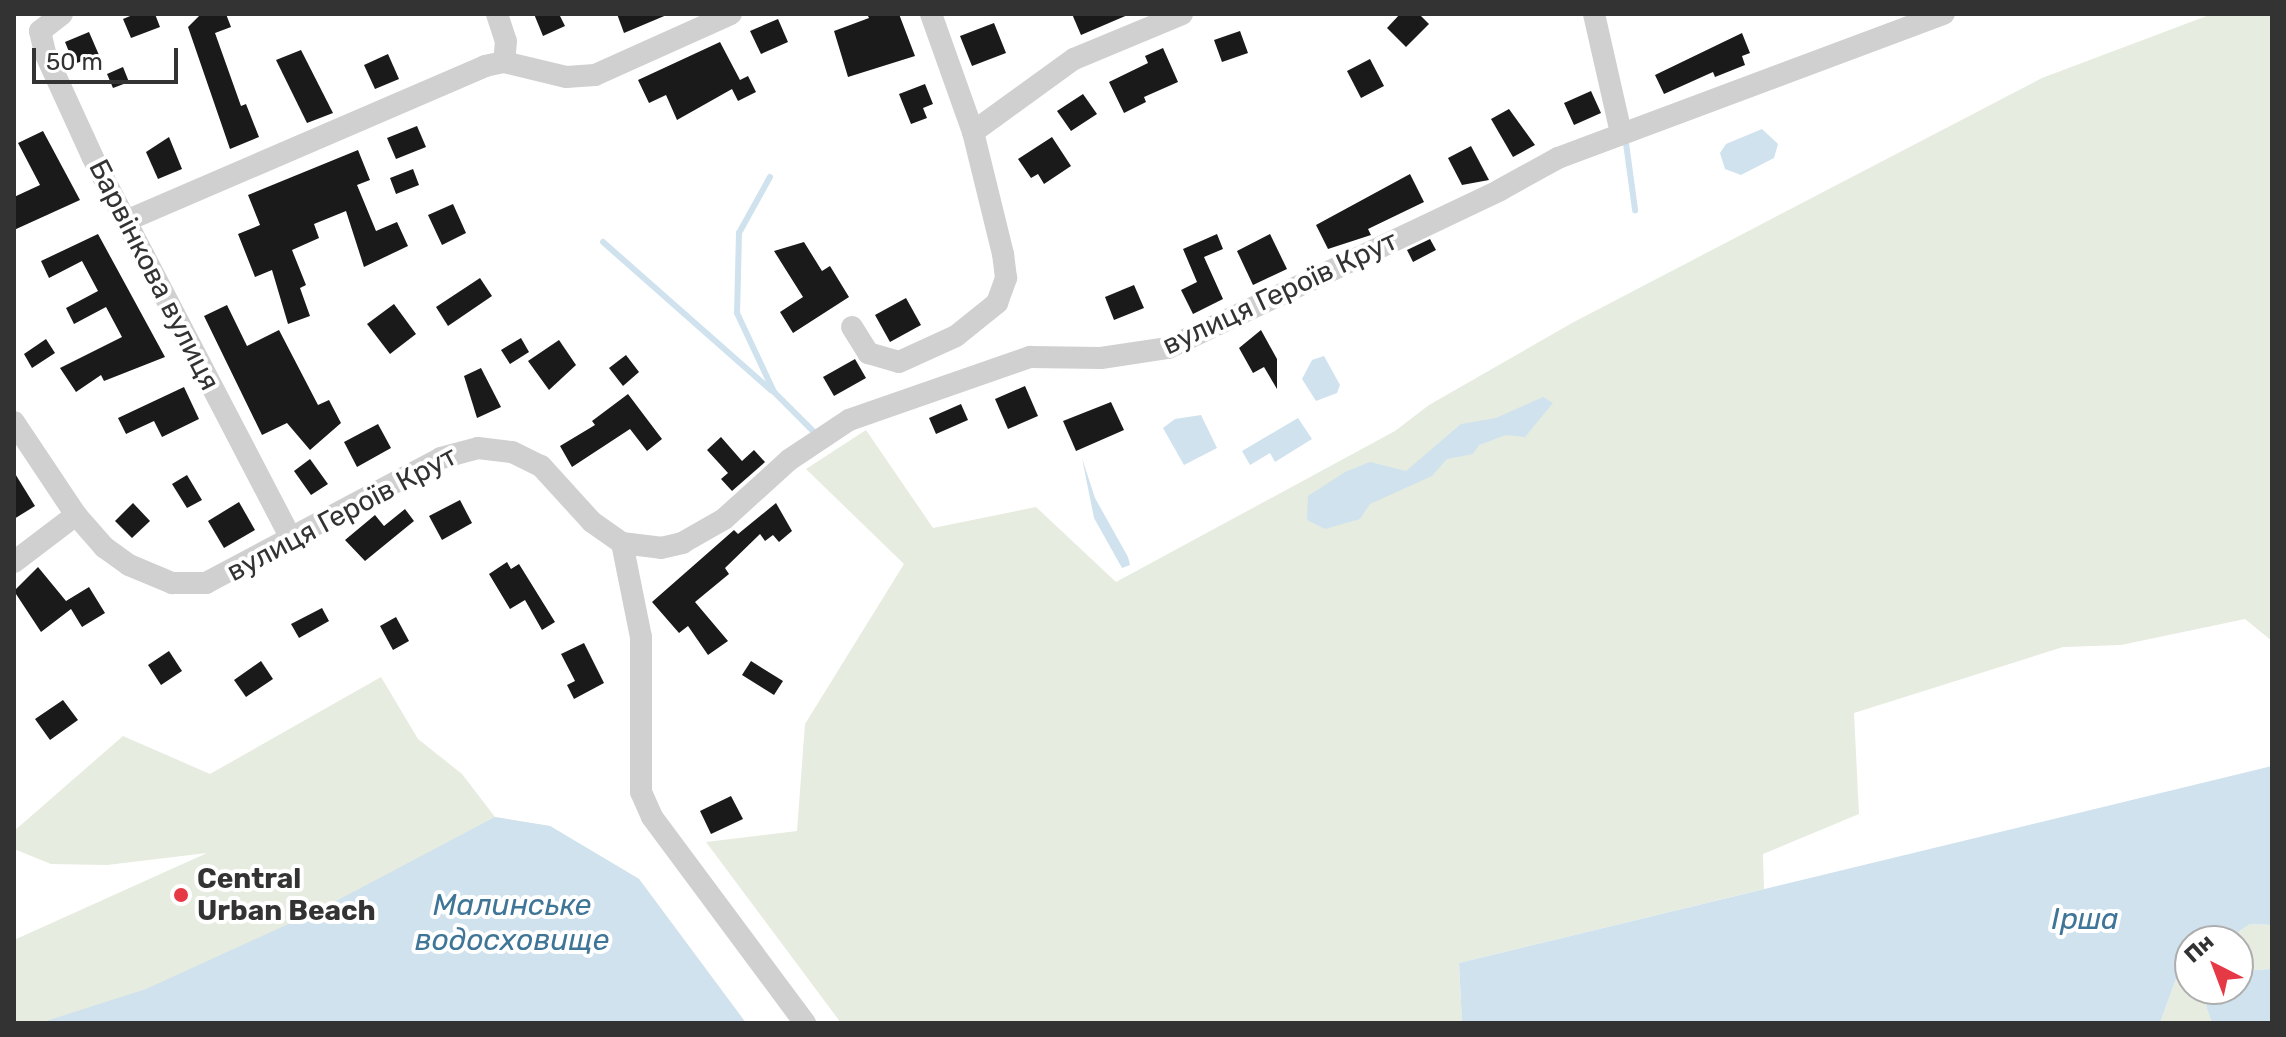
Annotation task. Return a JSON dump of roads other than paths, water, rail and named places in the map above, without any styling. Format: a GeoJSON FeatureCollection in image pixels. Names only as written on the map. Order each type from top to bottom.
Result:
{"type":"FeatureCollection","features":[{"type":"Feature","properties":{"kind":"street","name":"Барвінкова вулиця"},"geometry":{"type":"LineString","coordinates":[[62,14],[43,27],[40,40],[88,149],[128,220],[292,540]]}},
{"type":"Feature","properties":{"kind":"street"},"geometry":{"type":"LineString","coordinates":[[497,14],[506,41],[504,62]]}},
{"type":"Feature","properties":{"kind":"street"},"geometry":{"type":"LineString","coordinates":[[128,220],[504,62],[566,77],[595,75],[731,14]]}},
{"type":"Feature","properties":{"kind":"street"},"geometry":{"type":"LineString","coordinates":[[852,327],[868,353],[899,362],[956,336],[997,303],[1006,278],[973,132],[931,14]]}},
{"type":"Feature","properties":{"kind":"street"},"geometry":{"type":"LineString","coordinates":[[973,132],[1074,59],[1182,14]]}},
{"type":"Feature","properties":{"kind":"street"},"geometry":{"type":"LineString","coordinates":[[1594,14],[1621,133]]}},
{"type":"Feature","properties":{"kind":"street","name":"вулиця Героїв Крут"},"geometry":{"type":"LineString","coordinates":[[14,422],[76,515],[121,561],[182,584],[217,580],[441,458],[478,448],[512,452],[541,466],[592,522],[622,543],[661,548],[707,530],[799,451],[849,420],[1030,357],[1101,358],[1168,348],[1500,190],[1545,164],[1944,14]]}},
{"type":"Feature","properties":{"kind":"street"},"geometry":{"type":"LineString","coordinates":[[14,562],[76,515]]}},
{"type":"Feature","properties":{"kind":"street"},"geometry":{"type":"LineString","coordinates":[[622,543],[641,637],[641,792],[652,817],[805,1023]]}},
{"type":"Feature","properties":{"kind":"water"},"geometry":{"type":"Polygon","coordinates":[[[1762,129],[1778,144],[1774,158],[1741,175],[1725,169],[1720,153],[1726,144],[1762,129]]]}},
{"type":"Feature","properties":{"kind":"water"},"geometry":{"type":"Polygon","coordinates":[[[1324,356],[1340,385],[1337,393],[1316,401],[1302,379],[1312,360],[1324,356]]]}},
{"type":"Feature","properties":{"kind":"water"},"geometry":{"type":"Polygon","coordinates":[[[1543,397],[1553,403],[1525,437],[1506,435],[1479,445],[1473,454],[1447,459],[1432,476],[1370,504],[1360,519],[1325,529],[1307,520],[1308,496],[1345,472],[1370,462],[1406,471],[1461,424],[1496,418],[1543,397]]]}},
{"type":"Feature","properties":{"kind":"water"},"geometry":{"type":"Polygon","coordinates":[[[1201,415],[1217,448],[1184,465],[1163,428],[1175,419],[1201,415]]]}},
{"type":"Feature","properties":{"kind":"water"},"geometry":{"type":"Polygon","coordinates":[[[1298,418],[1312,439],[1275,462],[1270,453],[1250,465],[1242,451],[1298,418]]]}},
{"type":"Feature","properties":{"kind":"water"},"geometry":{"type":"Polygon","coordinates":[[[1082,458],[1095,498],[1130,565],[1122,568],[1094,518],[1082,458]]]}},
{"type":"Feature","properties":{"kind":"water","name":"Ірша"},"geometry":{"type":"Polygon","coordinates":[[[2272,766],[2272,925],[2174,925],[2174,984],[2160,1023],[1462,1023],[1459,963],[2272,766]]]}},
{"type":"Feature","properties":{"kind":"water","name":"Малинське водосховище"},"geometry":{"type":"Polygon","coordinates":[[[495,817],[550,826],[639,879],[746,1023],[40,1023],[146,989],[319,910],[495,817]]]}},
{"type":"Feature","properties":{"kind":"water"},"geometry":{"type":"Polygon","coordinates":[[[2272,969],[2272,1023],[2212,1023],[2207,1005],[2254,1005],[2254,970],[2272,969]]]}},
{"type":"Feature","properties":{"kind":"waterway"},"geometry":{"type":"LineString","coordinates":[[1626,143],[1635,210]]}},
{"type":"Feature","properties":{"kind":"waterway"},"geometry":{"type":"LineString","coordinates":[[770,177],[739,233],[737,313],[774,392],[814,432]]}},
{"type":"Feature","properties":{"kind":"waterway"},"geometry":{"type":"LineString","coordinates":[[603,242],[771,390]]}},
{"type":"Feature","properties":{"kind":"place","name":"Central Urban Beach"},"geometry":{"type":"Point","coordinates":[181,895]}}]}
